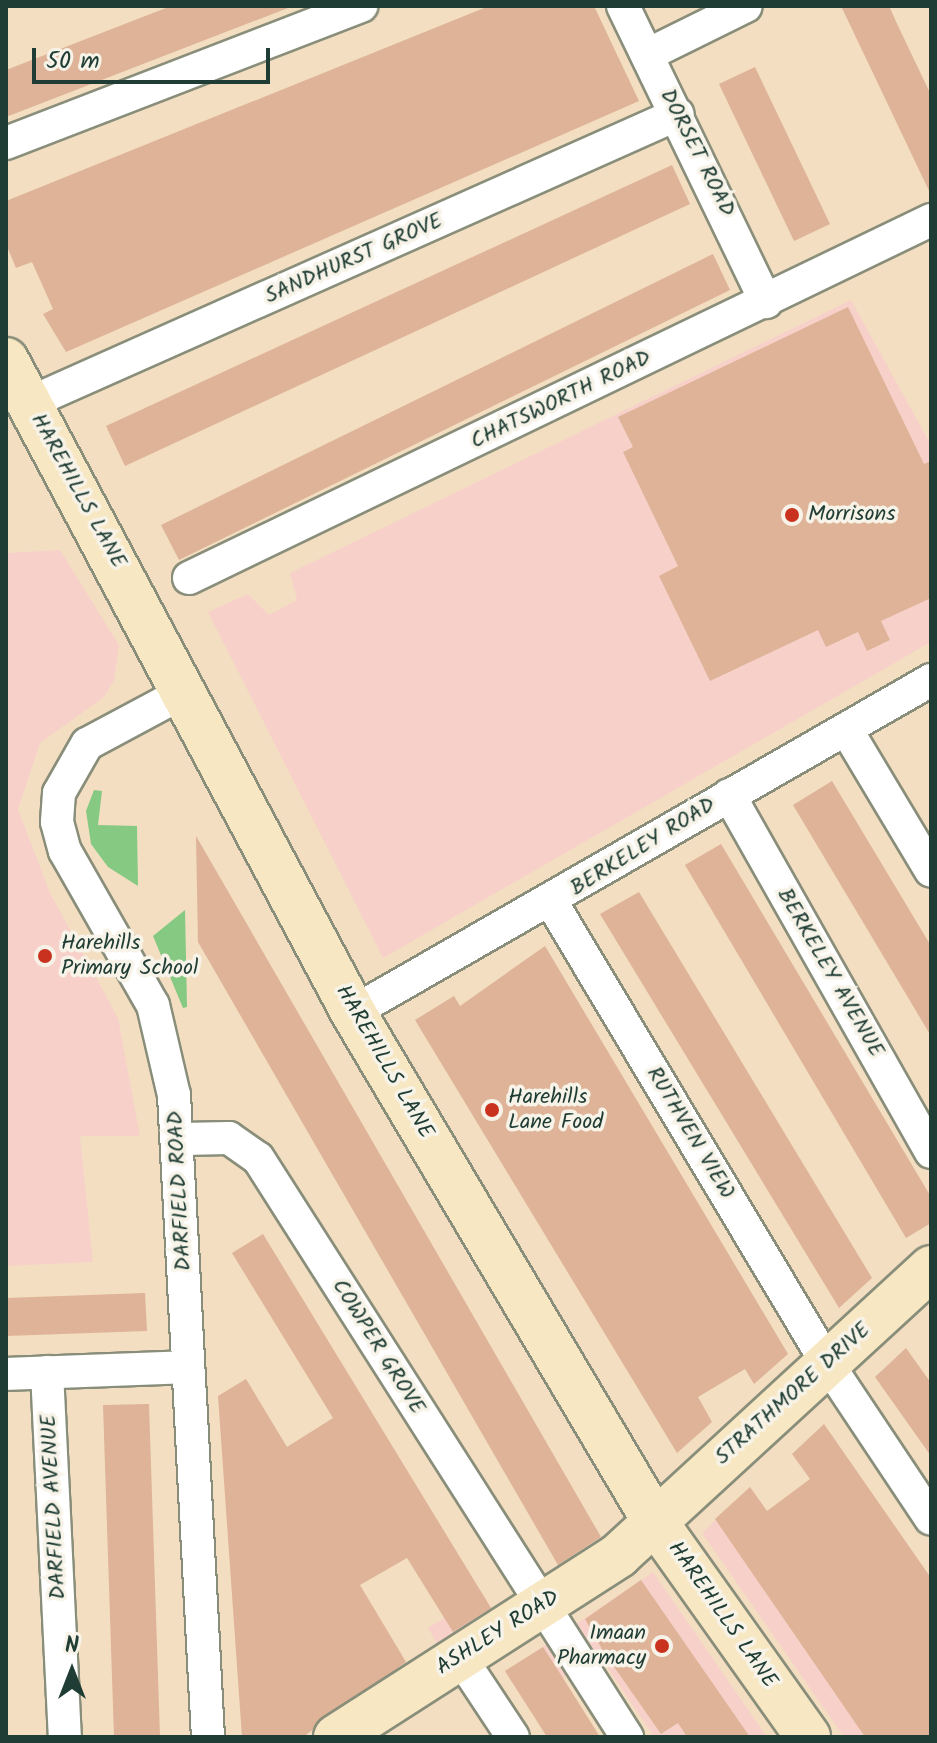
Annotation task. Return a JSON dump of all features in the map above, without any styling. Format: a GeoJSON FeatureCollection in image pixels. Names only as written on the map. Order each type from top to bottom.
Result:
{"type":"FeatureCollection","features":[{"type":"Feature","properties":{"kind":"main road","name":"HAREHILLS LANE"},"geometry":{"type":"LineString","coordinates":[[6,360],[186,691],[353,1012],[654,1520],[808,1737]]}},
{"type":"Feature","properties":{"kind":"main road","name":"STRATHMORE DRIVE"},"geometry":{"type":"LineString","coordinates":[[654,1520],[931,1268]]}},
{"type":"Feature","properties":{"kind":"main road","name":"ASHLEY ROAD"},"geometry":{"type":"LineString","coordinates":[[344,1735],[619,1555],[654,1520]]}},
{"type":"Feature","properties":{"kind":"street"},"geometry":{"type":"LineString","coordinates":[[6,143],[361,6]]}},
{"type":"Feature","properties":{"kind":"street","name":"DORSET ROAD"},"geometry":{"type":"LineString","coordinates":[[623,6],[678,114],[766,302]]}},
{"type":"Feature","properties":{"kind":"street"},"geometry":{"type":"LineString","coordinates":[[647,55],[746,6]]}},
{"type":"Feature","properties":{"kind":"street","name":"SANDHURST GROVE"},"geometry":{"type":"LineString","coordinates":[[29,403],[678,114]]}},
{"type":"Feature","properties":{"kind":"street","name":"CHATSWORTH ROAD"},"geometry":{"type":"LineString","coordinates":[[189,578],[931,220]]}},
{"type":"Feature","properties":{"kind":"street","name":"BERKELEY ROAD"},"geometry":{"type":"LineString","coordinates":[[353,1012],[552,903],[729,795],[931,680]]}},
{"type":"Feature","properties":{"kind":"street","name":"DARFIELD ROAD"},"geometry":{"type":"LineString","coordinates":[[186,691],[87,744],[64,780],[57,822],[65,851],[153,1005],[182,1139],[188,1367],[208,1737]]}},
{"type":"Feature","properties":{"kind":"street"},"geometry":{"type":"LineString","coordinates":[[846,729],[931,871]]}},
{"type":"Feature","properties":{"kind":"street","name":"BERKELEY AVENUE"},"geometry":{"type":"LineString","coordinates":[[729,795],[931,1152]]}},
{"type":"Feature","properties":{"kind":"street","name":"RUTHVEN VIEW"},"geometry":{"type":"LineString","coordinates":[[552,903],[827,1363],[931,1519]]}},
{"type":"Feature","properties":{"kind":"street","name":"COWPER GROVE"},"geometry":{"type":"LineString","coordinates":[[182,1139],[229,1138],[258,1158],[627,1737]]}},
{"type":"Feature","properties":{"kind":"street"},"geometry":{"type":"LineString","coordinates":[[6,1374],[188,1367]]}},
{"type":"Feature","properties":{"kind":"street","name":"DARFIELD AVENUE"},"geometry":{"type":"LineString","coordinates":[[47,1372],[65,1737]]}},
{"type":"Feature","properties":{"kind":"street"},"geometry":{"type":"LineString","coordinates":[[460,1657],[513,1737]]}},
{"type":"Feature","properties":{"kind":"shaded area"},"geometry":{"type":"Polygon","coordinates":[[[851,300],[931,445],[931,642],[383,958],[208,612],[248,594],[269,615],[297,600],[290,573],[851,300]]]}},
{"type":"Feature","properties":{"kind":"shaded area","name":"Harehills Primary School"},"geometry":{"type":"Polygon","coordinates":[[[60,550],[119,645],[114,680],[104,697],[40,743],[18,809],[50,893],[118,1018],[140,1136],[80,1136],[93,1262],[6,1266],[6,553],[60,550]]]}},
{"type":"Feature","properties":{"kind":"shaded area"},"geometry":{"type":"Polygon","coordinates":[[[750,1487],[923,1737],[844,1737],[702,1533],[750,1487]]]}},
{"type":"Feature","properties":{"kind":"shaded area"},"geometry":{"type":"Polygon","coordinates":[[[653,1572],[767,1737],[654,1737],[599,1655],[525,1702],[505,1672],[653,1572]]]}},
{"type":"Feature","properties":{"kind":"shaded area"},"geometry":{"type":"Polygon","coordinates":[[[483,1594],[493,1611],[438,1645],[428,1628],[483,1594]]]}},
{"type":"Feature","properties":{"kind":"green space"},"geometry":{"type":"Polygon","coordinates":[[[94,790],[102,791],[98,825],[137,826],[138,886],[108,867],[91,844],[86,811],[94,790]]]}},
{"type":"Feature","properties":{"kind":"green space"},"geometry":{"type":"Polygon","coordinates":[[[185,910],[187,1007],[183,1008],[153,936],[185,910]]]}},
{"type":"Feature","properties":{"kind":"building"},"geometry":{"type":"Polygon","coordinates":[[[171,6],[288,8],[6,117],[6,70],[171,6]]]}},
{"type":"Feature","properties":{"kind":"building"},"geometry":{"type":"Polygon","coordinates":[[[489,6],[594,6],[639,101],[66,352],[43,314],[53,309],[32,262],[16,268],[6,244],[6,201],[489,6]]]}},
{"type":"Feature","properties":{"kind":"building"},"geometry":{"type":"Polygon","coordinates":[[[841,6],[889,6],[931,95],[931,195],[841,6]]]}},
{"type":"Feature","properties":{"kind":"building"},"geometry":{"type":"Polygon","coordinates":[[[755,67],[830,224],[794,241],[719,84],[755,67]]]}},
{"type":"Feature","properties":{"kind":"building"},"geometry":{"type":"Polygon","coordinates":[[[672,165],[690,204],[125,466],[106,426],[672,165]]]}},
{"type":"Feature","properties":{"kind":"building"},"geometry":{"type":"Polygon","coordinates":[[[713,254],[730,290],[179,560],[161,525],[713,254]]]}},
{"type":"Feature","properties":{"kind":"building","name":"Morrisons"},"geometry":{"type":"Polygon","coordinates":[[[848,307],[924,464],[931,461],[931,598],[881,621],[890,640],[867,651],[858,632],[826,647],[818,630],[710,681],[659,576],[678,566],[623,452],[633,447],[618,417],[848,307]]]}},
{"type":"Feature","properties":{"kind":"building"},"geometry":{"type":"Polygon","coordinates":[[[832,781],[931,946],[931,1036],[793,805],[832,781]]]}},
{"type":"Feature","properties":{"kind":"building"},"geometry":{"type":"Polygon","coordinates":[[[196,836],[601,1537],[558,1565],[198,942],[196,836]]]}},
{"type":"Feature","properties":{"kind":"building"},"geometry":{"type":"Polygon","coordinates":[[[721,844],[931,1197],[931,1223],[906,1238],[685,865],[721,844]]]}},
{"type":"Feature","properties":{"kind":"building"},"geometry":{"type":"Polygon","coordinates":[[[639,892],[872,1278],[839,1308],[600,914],[639,892]]]}},
{"type":"Feature","properties":{"kind":"building"},"geometry":{"type":"Polygon","coordinates":[[[545,946],[788,1354],[754,1384],[745,1369],[698,1397],[712,1422],[677,1453],[415,1020],[454,996],[460,1006],[545,946]]]}},
{"type":"Feature","properties":{"kind":"building"},"geometry":{"type":"Polygon","coordinates":[[[263,1234],[491,1608],[453,1632],[407,1558],[360,1585],[406,1662],[303,1737],[242,1737],[218,1396],[246,1379],[287,1447],[333,1418],[232,1253],[263,1234]]]}},
{"type":"Feature","properties":{"kind":"building"},"geometry":{"type":"Polygon","coordinates":[[[145,1293],[147,1331],[6,1336],[6,1298],[145,1293]]]}},
{"type":"Feature","properties":{"kind":"building"},"geometry":{"type":"Polygon","coordinates":[[[906,1348],[931,1383],[931,1456],[875,1377],[906,1348]]]}},
{"type":"Feature","properties":{"kind":"building"},"geometry":{"type":"Polygon","coordinates":[[[149,1404],[160,1737],[114,1737],[103,1405],[149,1404]]]}},
{"type":"Feature","properties":{"kind":"building"},"geometry":{"type":"Polygon","coordinates":[[[824,1424],[931,1578],[931,1737],[865,1737],[715,1519],[750,1487],[767,1511],[810,1479],[792,1454],[824,1424]]]}},
{"type":"Feature","properties":{"kind":"building"},"geometry":{"type":"Polygon","coordinates":[[[641,1580],[750,1737],[687,1737],[678,1723],[661,1734],[603,1651],[585,1619],[641,1580]]]}},
{"type":"Feature","properties":{"kind":"building"},"geometry":{"type":"Polygon","coordinates":[[[543,1647],[600,1737],[547,1737],[505,1671],[543,1647]]]}},
{"type":"Feature","properties":{"kind":"place","name":"Morrisons"},"geometry":{"type":"Point","coordinates":[792,515]}},
{"type":"Feature","properties":{"kind":"place","name":"Harehills Primary School"},"geometry":{"type":"Point","coordinates":[45,956]}},
{"type":"Feature","properties":{"kind":"place","name":"Harehills Lane Food"},"geometry":{"type":"Point","coordinates":[492,1110]}},
{"type":"Feature","properties":{"kind":"place","name":"Imaan Pharmacy"},"geometry":{"type":"Point","coordinates":[662,1646]}}]}
